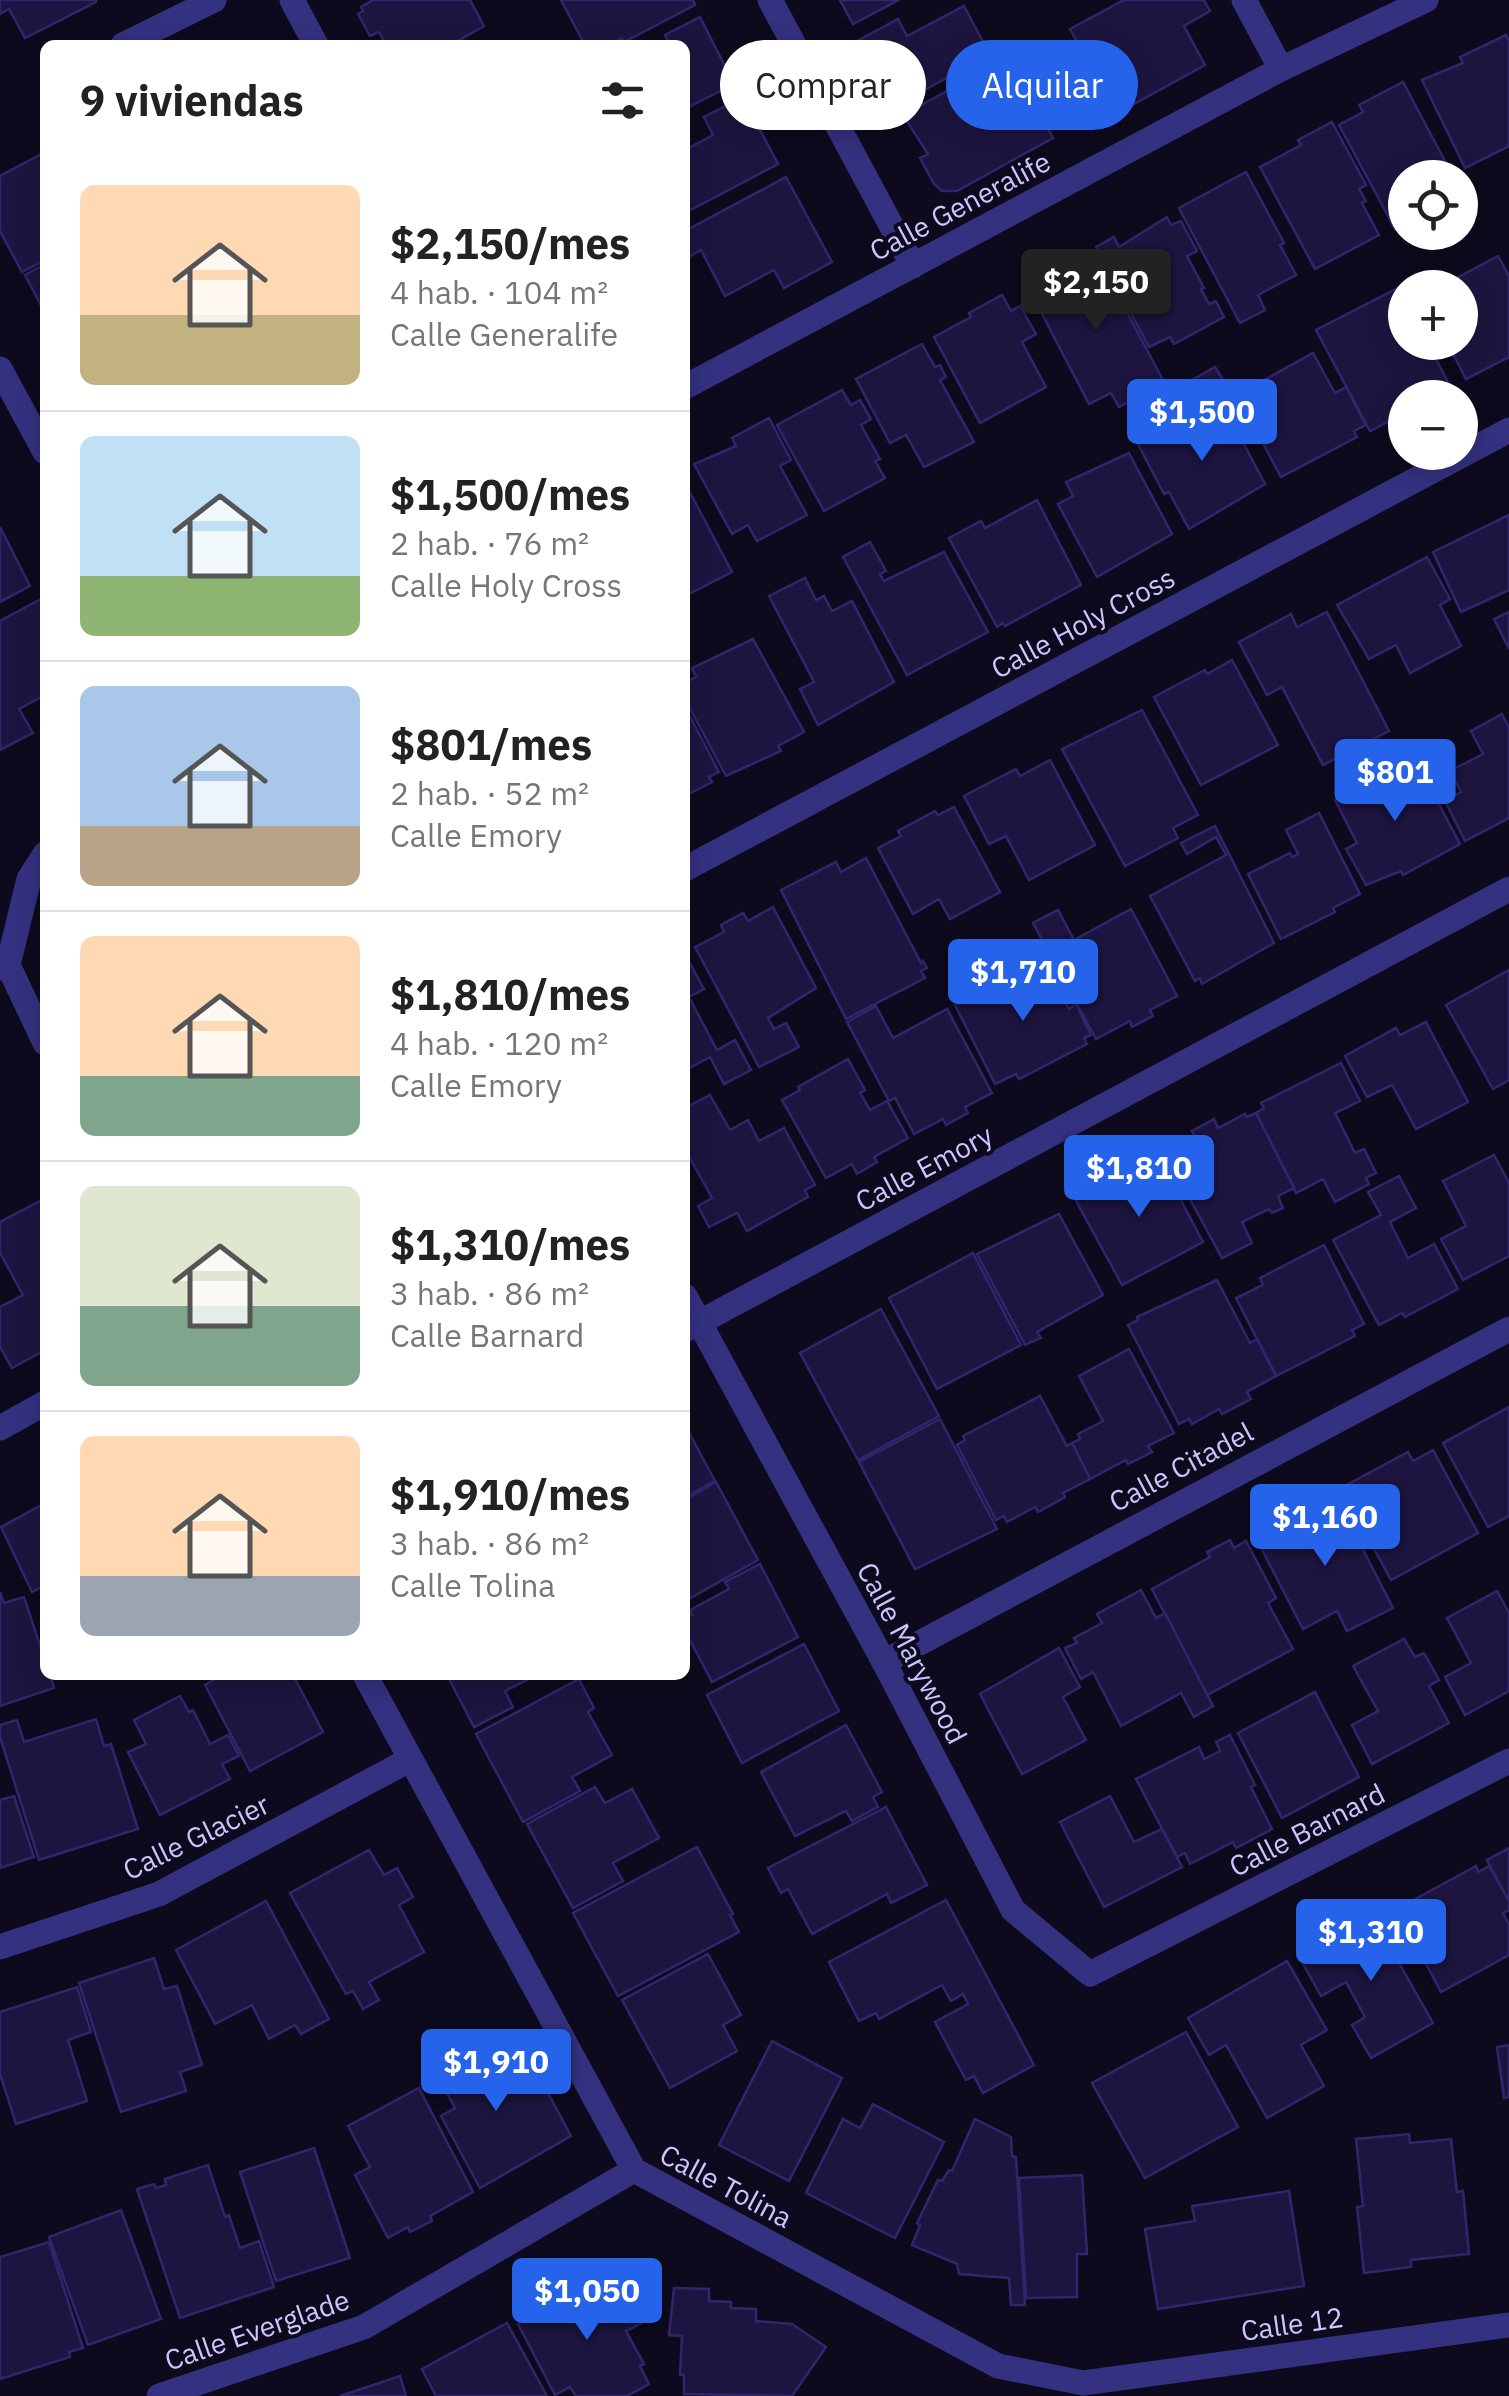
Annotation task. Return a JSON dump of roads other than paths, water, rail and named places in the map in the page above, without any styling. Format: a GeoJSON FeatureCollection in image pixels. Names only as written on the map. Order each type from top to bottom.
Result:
{"type":"FeatureCollection","features":[{"type":"Feature","properties":{"kind":"street"},"geometry":{"type":"LineString","coordinates":[[133,40],[214,0]]}},
{"type":"Feature","properties":{"kind":"street"},"geometry":{"type":"LineString","coordinates":[[292,0],[313,40]]}},
{"type":"Feature","properties":{"kind":"street"},"geometry":{"type":"LineString","coordinates":[[770,0],[912,266]]}},
{"type":"Feature","properties":{"kind":"street"},"geometry":{"type":"LineString","coordinates":[[1244,0],[1281,69]]}},
{"type":"Feature","properties":{"kind":"street","name":"Calle Generalife"},"geometry":{"type":"LineString","coordinates":[[690,384],[1281,69],[1426,0]]}},
{"type":"Feature","properties":{"kind":"street"},"geometry":{"type":"LineString","coordinates":[[0,369],[40,443]]}},
{"type":"Feature","properties":{"kind":"street","name":"Calle Holy Cross"},"geometry":{"type":"LineString","coordinates":[[690,867],[1509,430]]}},
{"type":"Feature","properties":{"kind":"street"},"geometry":{"type":"LineString","coordinates":[[40,862],[29,880],[4,967],[40,1034]]}},
{"type":"Feature","properties":{"kind":"street","name":"Calle Emory"},"geometry":{"type":"LineString","coordinates":[[692,1326],[1509,889]]}},
{"type":"Feature","properties":{"kind":"street","name":"Calle Marywood"},"geometry":{"type":"LineString","coordinates":[[692,1326],[884,1662],[1014,1910],[1090,1974],[1132,1952]]}},
{"type":"Feature","properties":{"kind":"street","name":"Calle Citadel"},"geometry":{"type":"LineString","coordinates":[[884,1662],[1509,1329]]}},
{"type":"Feature","properties":{"kind":"street"},"geometry":{"type":"LineString","coordinates":[[0,1428],[40,1406]]}},
{"type":"Feature","properties":{"kind":"street","name":"Calle Tolina"},"geometry":{"type":"LineString","coordinates":[[368,1680],[634,2170],[998,2366],[1084,2389]]}},
{"type":"Feature","properties":{"kind":"street","name":"Calle Glacier"},"geometry":{"type":"LineString","coordinates":[[0,1947],[159,1894],[409,1760]]}},
{"type":"Feature","properties":{"kind":"street","name":"Calle Barnard"},"geometry":{"type":"LineString","coordinates":[[1132,1952],[1509,1761]]}},
{"type":"Feature","properties":{"kind":"street","name":"Calle Everglade"},"geometry":{"type":"LineString","coordinates":[[159,2396],[364,2327],[634,2170]]}},
{"type":"Feature","properties":{"kind":"street","name":"Calle 12"},"geometry":{"type":"LineString","coordinates":[[1084,2389],[1509,2325]]}}]}
